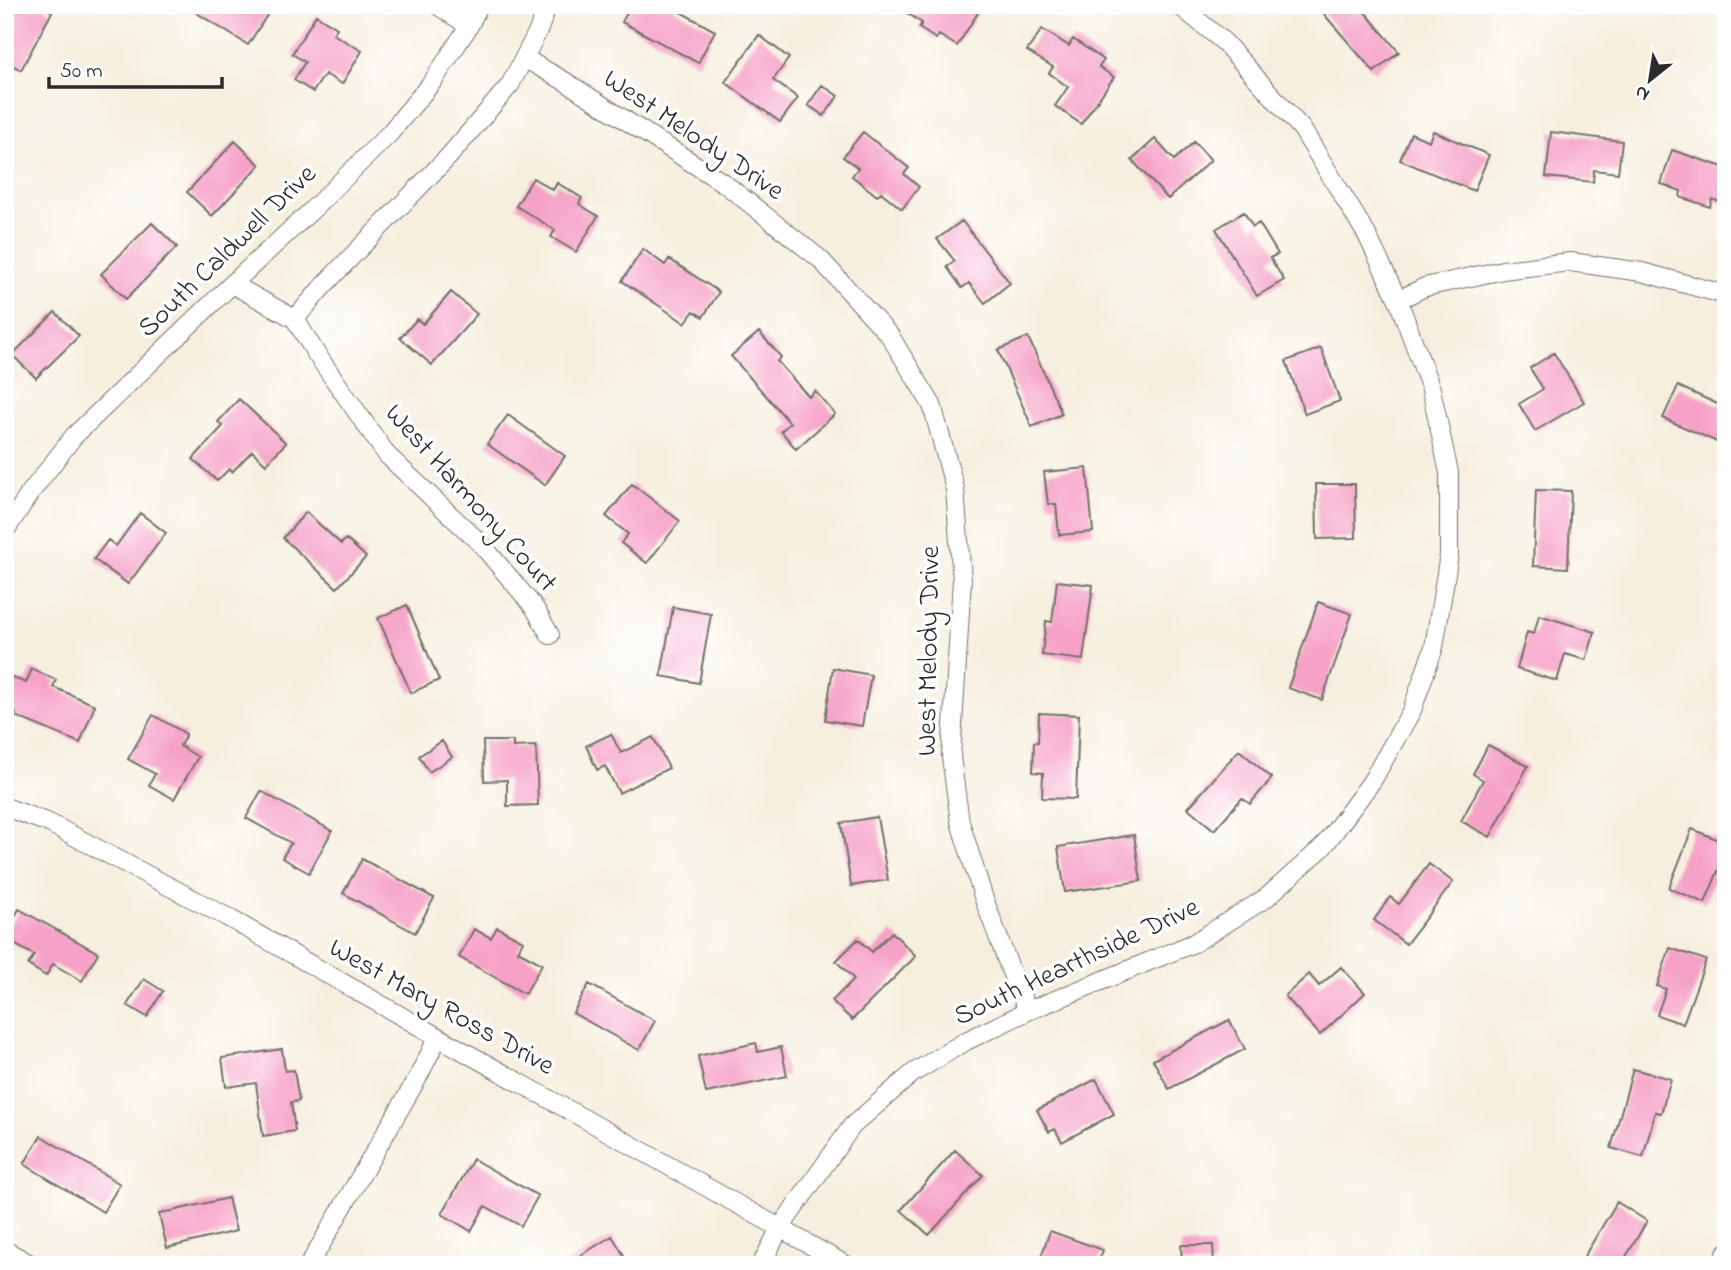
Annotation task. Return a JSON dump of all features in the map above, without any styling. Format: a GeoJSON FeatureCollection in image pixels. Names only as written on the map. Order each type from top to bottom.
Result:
{"type":"FeatureCollection","features":[{"type":"Feature","properties":{"kind":"street"},"geometry":{"type":"LineString","coordinates":[[437,5],[469,26]]}},
{"type":"Feature","properties":{"kind":"street","name":"South Caldwell Drive"},"geometry":{"type":"LineString","coordinates":[[5,531],[30,493],[74,436],[389,134],[433,81],[480,5]]}},
{"type":"Feature","properties":{"kind":"street"},"geometry":{"type":"LineString","coordinates":[[295,319],[325,284],[450,155],[510,85],[538,31],[548,5]]}},
{"type":"Feature","properties":{"kind":"street","name":"South Hearthside Drive"},"geometry":{"type":"LineString","coordinates":[[761,1265],[780,1228],[852,1126],[913,1073],[966,1041],[1028,1011],[1194,943],[1266,898],[1323,846],[1372,781],[1412,710],[1434,647],[1449,555],[1449,473],[1430,389],[1398,300],[1367,235],[1302,129],[1224,42],[1179,5]]}},
{"type":"Feature","properties":{"kind":"street","name":"West Melody Drive"},"geometry":{"type":"LineString","coordinates":[[524,58],[725,184],[820,258],[890,336],[932,405],[955,489],[962,580],[951,757],[960,822],[984,899],[1028,1011]]}},
{"type":"Feature","properties":{"kind":"street"},"geometry":{"type":"LineString","coordinates":[[1398,300],[1425,286],[1503,270],[1570,262],[1642,272],[1726,295]]}},
{"type":"Feature","properties":{"kind":"street","name":"West Harmony Court"},"geometry":{"type":"LineString","coordinates":[[232,284],[295,319],[387,454],[482,545],[534,607],[550,635]]}},
{"type":"Feature","properties":{"kind":"street","name":"West Mary Ross Drive"},"geometry":{"type":"LineString","coordinates":[[5,807],[49,823],[228,917],[846,1265]]}},
{"type":"Feature","properties":{"kind":"street"},"geometry":{"type":"LineString","coordinates":[[309,1265],[417,1079],[438,1037]]}},
{"type":"Feature","properties":{"kind":"street"},"geometry":{"type":"LineString","coordinates":[[5,1250],[32,1265]]}},
{"type":"Feature","properties":{"kind":"street"},"geometry":{"type":"LineString","coordinates":[[1724,1265],[1726,1253]]}},
{"type":"Feature","properties":{"kind":"building"},"geometry":{"type":"Polygon","coordinates":[[[9,5],[40,5],[52,12],[21,70],[5,61],[5,13],[9,5]]]}},
{"type":"Feature","properties":{"kind":"building"},"geometry":{"type":"Polygon","coordinates":[[[184,5],[257,5],[269,12],[248,45],[184,5]]]}},
{"type":"Feature","properties":{"kind":"building"},"geometry":{"type":"Polygon","coordinates":[[[631,5],[668,5],[715,31],[698,63],[622,22],[631,5]]]}},
{"type":"Feature","properties":{"kind":"building"},"geometry":{"type":"Polygon","coordinates":[[[895,5],[983,5],[957,46],[939,35],[936,39],[919,28],[922,23],[895,5]]]}},
{"type":"Feature","properties":{"kind":"building"},"geometry":{"type":"Polygon","coordinates":[[[1316,5],[1359,5],[1399,52],[1374,72],[1316,5]]]}},
{"type":"Feature","properties":{"kind":"building"},"geometry":{"type":"Polygon","coordinates":[[[316,15],[337,28],[333,34],[362,51],[342,84],[325,74],[313,92],[294,80],[305,62],[292,54],[316,15]]]}},
{"type":"Feature","properties":{"kind":"building"},"geometry":{"type":"Polygon","coordinates":[[[1042,29],[1069,46],[1073,39],[1104,60],[1099,67],[1114,77],[1081,124],[1055,106],[1068,87],[1049,73],[1053,67],[1027,51],[1042,29]]]}},
{"type":"Feature","properties":{"kind":"building"},"geometry":{"type":"Polygon","coordinates":[[[759,35],[789,58],[773,80],[798,98],[780,122],[725,82],[759,35]]]}},
{"type":"Feature","properties":{"kind":"building"},"geometry":{"type":"Polygon","coordinates":[[[822,85],[838,96],[824,116],[808,105],[822,85]]]}},
{"type":"Feature","properties":{"kind":"building"},"geometry":{"type":"Polygon","coordinates":[[[1433,131],[1489,155],[1474,191],[1400,160],[1411,133],[1429,141],[1433,131]]]}},
{"type":"Feature","properties":{"kind":"building"},"geometry":{"type":"Polygon","coordinates":[[[863,132],[909,168],[904,174],[919,187],[902,209],[881,192],[877,196],[852,176],[858,168],[843,157],[863,132]]]}},
{"type":"Feature","properties":{"kind":"building"},"geometry":{"type":"Polygon","coordinates":[[[1551,132],[1622,141],[1618,173],[1594,170],[1593,182],[1546,177],[1551,132]]]}},
{"type":"Feature","properties":{"kind":"building"},"geometry":{"type":"Polygon","coordinates":[[[1155,139],[1174,160],[1194,142],[1211,160],[1168,199],[1132,160],[1155,139]]]}},
{"type":"Feature","properties":{"kind":"building"},"geometry":{"type":"Polygon","coordinates":[[[235,141],[260,165],[212,216],[187,192],[235,141]]]}},
{"type":"Feature","properties":{"kind":"building"},"geometry":{"type":"Polygon","coordinates":[[[1672,150],[1726,168],[1726,204],[1712,199],[1710,207],[1680,197],[1681,191],[1661,184],[1672,150]]]}},
{"type":"Feature","properties":{"kind":"building"},"geometry":{"type":"Polygon","coordinates":[[[533,178],[553,190],[557,183],[582,198],[579,204],[598,216],[576,252],[551,237],[555,230],[516,206],[533,178]]]}},
{"type":"Feature","properties":{"kind":"building"},"geometry":{"type":"Polygon","coordinates":[[[1244,212],[1253,227],[1259,223],[1278,254],[1270,258],[1284,280],[1257,296],[1216,229],[1244,212]]]}},
{"type":"Feature","properties":{"kind":"building"},"geometry":{"type":"Polygon","coordinates":[[[962,221],[1010,283],[985,303],[969,283],[962,288],[947,267],[955,261],[937,239],[962,221]]]}},
{"type":"Feature","properties":{"kind":"building"},"geometry":{"type":"Polygon","coordinates":[[[152,223],[177,247],[126,299],[101,274],[152,223]]]}},
{"type":"Feature","properties":{"kind":"building"},"geometry":{"type":"Polygon","coordinates":[[[643,249],[665,265],[669,259],[719,292],[703,317],[694,311],[685,323],[622,281],[643,249]]]}},
{"type":"Feature","properties":{"kind":"building"},"geometry":{"type":"Polygon","coordinates":[[[451,292],[477,314],[432,365],[400,338],[417,319],[423,324],[451,292]]]}},
{"type":"Feature","properties":{"kind":"building"},"geometry":{"type":"Polygon","coordinates":[[[55,312],[79,336],[36,378],[12,355],[55,312]]]}},
{"type":"Feature","properties":{"kind":"building"},"geometry":{"type":"Polygon","coordinates":[[[759,332],[781,357],[777,361],[809,397],[815,391],[835,414],[796,449],[781,431],[790,423],[731,356],[759,332]]]}},
{"type":"Feature","properties":{"kind":"building"},"geometry":{"type":"Polygon","coordinates":[[[1028,337],[1062,414],[1032,427],[998,350],[1028,337]]]}},
{"type":"Feature","properties":{"kind":"building"},"geometry":{"type":"Polygon","coordinates":[[[1321,348],[1340,401],[1305,414],[1286,361],[1321,348]]]}},
{"type":"Feature","properties":{"kind":"building"},"geometry":{"type":"Polygon","coordinates":[[[1554,353],[1584,402],[1535,431],[1519,404],[1543,389],[1530,368],[1554,353]]]}},
{"type":"Feature","properties":{"kind":"building"},"geometry":{"type":"Polygon","coordinates":[[[1678,386],[1726,408],[1726,446],[1663,418],[1678,386]]]}},
{"type":"Feature","properties":{"kind":"building"},"geometry":{"type":"Polygon","coordinates":[[[239,399],[286,443],[266,464],[252,451],[232,472],[229,469],[217,481],[193,459],[223,426],[218,422],[239,399]]]}},
{"type":"Feature","properties":{"kind":"building"},"geometry":{"type":"Polygon","coordinates":[[[508,415],[565,456],[545,485],[487,444],[508,415]]]}},
{"type":"Feature","properties":{"kind":"building"},"geometry":{"type":"Polygon","coordinates":[[[1087,468],[1093,532],[1059,535],[1056,504],[1048,504],[1044,472],[1087,468]]]}},
{"type":"Feature","properties":{"kind":"building"},"geometry":{"type":"Polygon","coordinates":[[[632,484],[680,521],[647,563],[621,543],[628,534],[606,516],[632,484]]]}},
{"type":"Feature","properties":{"kind":"building"},"geometry":{"type":"Polygon","coordinates":[[[1316,484],[1355,484],[1356,538],[1317,539],[1316,484]]]}},
{"type":"Feature","properties":{"kind":"building"},"geometry":{"type":"Polygon","coordinates":[[[1536,490],[1571,491],[1568,568],[1533,566],[1536,490]]]}},
{"type":"Feature","properties":{"kind":"building"},"geometry":{"type":"Polygon","coordinates":[[[306,512],[341,544],[346,539],[366,557],[337,588],[283,538],[306,512]]]}},
{"type":"Feature","properties":{"kind":"building"},"geometry":{"type":"Polygon","coordinates":[[[140,513],[166,533],[128,584],[94,559],[108,540],[116,546],[140,513]]]}},
{"type":"Feature","properties":{"kind":"building"},"geometry":{"type":"Polygon","coordinates":[[[1057,581],[1093,585],[1083,660],[1042,655],[1046,621],[1052,622],[1057,581]]]}},
{"type":"Feature","properties":{"kind":"building"},"geometry":{"type":"Polygon","coordinates":[[[1318,602],[1352,614],[1322,700],[1288,688],[1318,602]]]}},
{"type":"Feature","properties":{"kind":"building"},"geometry":{"type":"Polygon","coordinates":[[[407,605],[439,680],[411,693],[378,618],[407,605]]]}},
{"type":"Feature","properties":{"kind":"building"},"geometry":{"type":"Polygon","coordinates":[[[673,607],[711,614],[699,683],[661,676],[673,607]]]}},
{"type":"Feature","properties":{"kind":"building"},"geometry":{"type":"Polygon","coordinates":[[[1539,615],[1595,632],[1586,660],[1565,654],[1557,681],[1517,669],[1527,632],[1534,634],[1539,615]]]}},
{"type":"Feature","properties":{"kind":"building"},"geometry":{"type":"Polygon","coordinates":[[[833,668],[871,675],[862,726],[825,720],[833,668]]]}},
{"type":"Feature","properties":{"kind":"building"},"geometry":{"type":"Polygon","coordinates":[[[32,669],[56,680],[53,687],[95,705],[80,743],[15,716],[16,713],[5,709],[5,674],[26,683],[32,669]]]}},
{"type":"Feature","properties":{"kind":"building"},"geometry":{"type":"Polygon","coordinates":[[[1039,713],[1079,715],[1076,799],[1042,798],[1043,773],[1033,772],[1039,713]]]}},
{"type":"Feature","properties":{"kind":"building"},"geometry":{"type":"Polygon","coordinates":[[[153,715],[186,734],[180,746],[198,757],[174,799],[149,785],[155,774],[128,759],[153,715]]]}},
{"type":"Feature","properties":{"kind":"building"},"geometry":{"type":"Polygon","coordinates":[[[611,734],[621,753],[653,737],[669,768],[619,793],[605,766],[597,770],[586,746],[611,734]]]}},
{"type":"Feature","properties":{"kind":"building"},"geometry":{"type":"Polygon","coordinates":[[[442,741],[452,757],[429,772],[419,756],[442,741]]]}},
{"type":"Feature","properties":{"kind":"building"},"geometry":{"type":"Polygon","coordinates":[[[483,741],[513,741],[513,747],[536,746],[538,805],[507,806],[507,780],[484,781],[483,741]]]}},
{"type":"Feature","properties":{"kind":"building"},"geometry":{"type":"Polygon","coordinates":[[[1488,745],[1528,766],[1490,837],[1461,821],[1483,780],[1473,774],[1488,745]]]}},
{"type":"Feature","properties":{"kind":"building"},"geometry":{"type":"Polygon","coordinates":[[[1239,750],[1272,778],[1250,804],[1242,798],[1214,830],[1188,808],[1239,750]]]}},
{"type":"Feature","properties":{"kind":"building"},"geometry":{"type":"Polygon","coordinates":[[[261,791],[332,831],[309,873],[282,858],[291,843],[246,818],[261,791]]]}},
{"type":"Feature","properties":{"kind":"building"},"geometry":{"type":"Polygon","coordinates":[[[877,817],[888,880],[851,886],[841,823],[877,817]]]}},
{"type":"Feature","properties":{"kind":"building"},"geometry":{"type":"Polygon","coordinates":[[[1692,829],[1726,843],[1726,874],[1718,871],[1705,903],[1669,888],[1692,829]]]}},
{"type":"Feature","properties":{"kind":"building"},"geometry":{"type":"Polygon","coordinates":[[[1134,835],[1141,881],[1065,892],[1058,847],[1134,835]]]}},
{"type":"Feature","properties":{"kind":"building"},"geometry":{"type":"Polygon","coordinates":[[[362,859],[434,898],[415,933],[343,893],[362,859]]]}},
{"type":"Feature","properties":{"kind":"building"},"geometry":{"type":"Polygon","coordinates":[[[1429,864],[1453,882],[1406,944],[1374,920],[1390,897],[1399,904],[1429,864]]]}},
{"type":"Feature","properties":{"kind":"building"},"geometry":{"type":"Polygon","coordinates":[[[19,909],[98,953],[82,981],[53,964],[46,976],[28,965],[34,955],[5,939],[5,934],[19,909]]]}},
{"type":"Feature","properties":{"kind":"building"},"geometry":{"type":"Polygon","coordinates":[[[497,927],[523,941],[518,951],[542,964],[525,994],[459,957],[474,929],[491,938],[497,927]]]}},
{"type":"Feature","properties":{"kind":"building"},"geometry":{"type":"Polygon","coordinates":[[[892,932],[916,956],[852,1020],[832,1001],[854,979],[836,961],[858,939],[872,952],[892,932]]]}},
{"type":"Feature","properties":{"kind":"building"},"geometry":{"type":"Polygon","coordinates":[[[1670,948],[1706,960],[1683,1024],[1657,1015],[1666,989],[1657,986],[1670,948]]]}},
{"type":"Feature","properties":{"kind":"building"},"geometry":{"type":"Polygon","coordinates":[[[1341,967],[1365,993],[1320,1035],[1285,996],[1309,974],[1319,986],[1341,967]]]}},
{"type":"Feature","properties":{"kind":"building"},"geometry":{"type":"Polygon","coordinates":[[[144,979],[163,991],[147,1017],[127,1005],[144,979]]]}},
{"type":"Feature","properties":{"kind":"building"},"geometry":{"type":"Polygon","coordinates":[[[589,984],[655,1021],[639,1050],[573,1013],[589,984]]]}},
{"type":"Feature","properties":{"kind":"building"},"geometry":{"type":"Polygon","coordinates":[[[1229,1020],[1245,1049],[1169,1089],[1153,1060],[1229,1020]]]}},
{"type":"Feature","properties":{"kind":"building"},"geometry":{"type":"Polygon","coordinates":[[[756,1043],[758,1052],[781,1047],[787,1076],[706,1093],[698,1056],[756,1043]]]}},
{"type":"Feature","properties":{"kind":"building"},"geometry":{"type":"Polygon","coordinates":[[[282,1049],[285,1071],[294,1070],[299,1101],[291,1102],[295,1131],[263,1136],[256,1083],[226,1087],[222,1058],[282,1049]]]}},
{"type":"Feature","properties":{"kind":"building"},"geometry":{"type":"Polygon","coordinates":[[[1633,1069],[1671,1079],[1661,1113],[1655,1112],[1643,1157],[1611,1148],[1633,1069]]]}},
{"type":"Feature","properties":{"kind":"building"},"geometry":{"type":"Polygon","coordinates":[[[1096,1079],[1114,1114],[1062,1142],[1055,1129],[1049,1132],[1037,1110],[1096,1079]]]}},
{"type":"Feature","properties":{"kind":"building"},"geometry":{"type":"Polygon","coordinates":[[[41,1136],[120,1184],[103,1212],[24,1164],[41,1136]]]}},
{"type":"Feature","properties":{"kind":"building"},"geometry":{"type":"Polygon","coordinates":[[[955,1150],[983,1175],[929,1235],[901,1210],[955,1150]]]}},
{"type":"Feature","properties":{"kind":"building"},"geometry":{"type":"Polygon","coordinates":[[[473,1159],[538,1196],[521,1226],[485,1206],[471,1231],[442,1214],[473,1159]]]}},
{"type":"Feature","properties":{"kind":"building"},"geometry":{"type":"Polygon","coordinates":[[[228,1198],[236,1231],[167,1248],[159,1214],[228,1198]]]}},
{"type":"Feature","properties":{"kind":"building"},"geometry":{"type":"Polygon","coordinates":[[[1617,1202],[1647,1221],[1621,1265],[1579,1265],[1617,1202]]]}},
{"type":"Feature","properties":{"kind":"building"},"geometry":{"type":"Polygon","coordinates":[[[1050,1231],[1103,1250],[1097,1265],[1038,1265],[1050,1231]]]}},
{"type":"Feature","properties":{"kind":"building"},"geometry":{"type":"Polygon","coordinates":[[[612,1236],[630,1265],[565,1265],[612,1236]]]}},
{"type":"Feature","properties":{"kind":"building"},"geometry":{"type":"Polygon","coordinates":[[[1181,1245],[1213,1245],[1214,1265],[1182,1265],[1181,1245]]]}}]}
